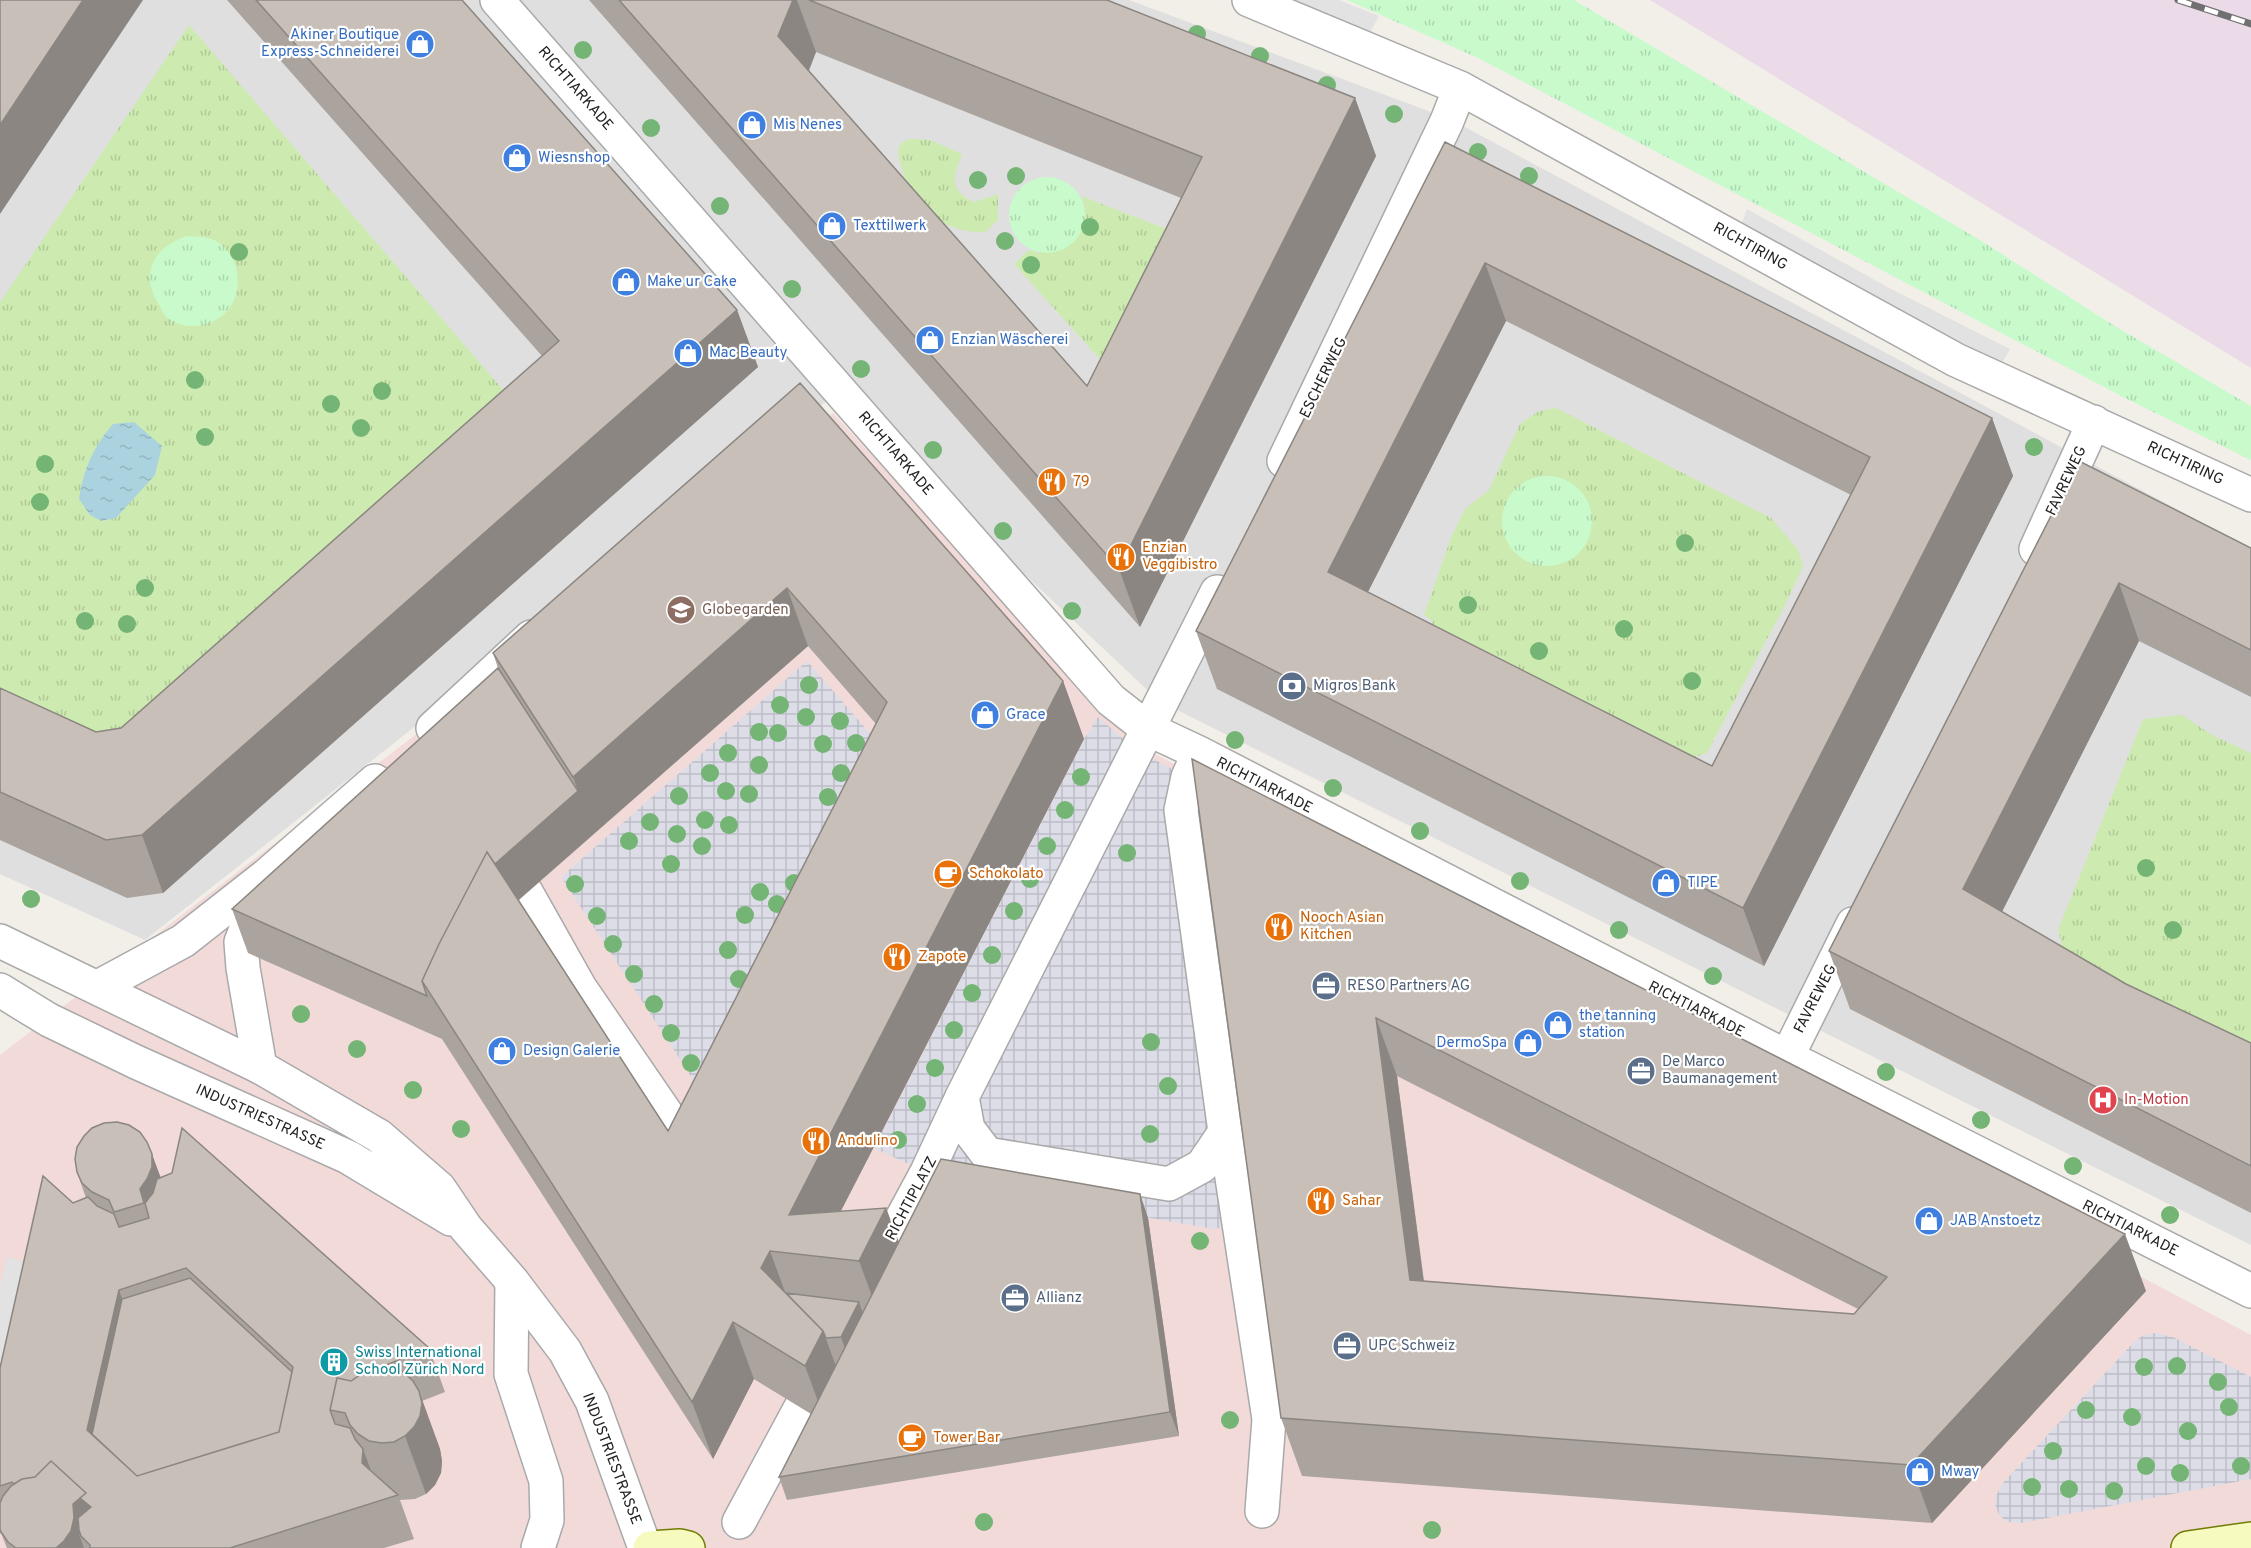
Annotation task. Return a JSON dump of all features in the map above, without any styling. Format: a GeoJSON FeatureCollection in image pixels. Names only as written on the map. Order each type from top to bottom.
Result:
{"type":"FeatureCollection","features":[{"type":"Feature","properties":{"kind":"main road"},"geometry":{"type":"LineString","coordinates":[[2188,1548],[2251,1539]]}},
{"type":"Feature","properties":{"kind":"main road"},"geometry":{"type":"LineString","coordinates":[[647,1548],[680,1546],[688,1548]]}},
{"type":"Feature","properties":{"kind":"street","name":"RICHTIARKADE"},"geometry":{"type":"LineString","coordinates":[[496,0],[1111,699],[1148,729],[1199,753],[1787,1057],[2251,1291]]}},
{"type":"Feature","properties":{"kind":"street","name":"RICHTIRING"},"geometry":{"type":"LineString","coordinates":[[1249,0],[1460,88],[1956,360],[2251,495]]}},
{"type":"Feature","properties":{"kind":"street","name":"ESCHERWEG"},"geometry":{"type":"LineString","coordinates":[[1270,489],[1442,131],[1460,88]]}},
{"type":"Feature","properties":{"kind":"street"},"geometry":{"type":"LineString","coordinates":[[800,398],[827,375]]}},
{"type":"Feature","properties":{"kind":"street","name":"FAVREWEG"},"geometry":{"type":"LineString","coordinates":[[2023,577],[2094,422]]}},
{"type":"Feature","properties":{"kind":"street"},"geometry":{"type":"LineString","coordinates":[[1148,729],[1233,561]]}},
{"type":"Feature","properties":{"kind":"street"},"geometry":{"type":"LineString","coordinates":[[49,1020],[98,987],[183,941],[267,875],[407,753],[551,619]]}},
{"type":"Feature","properties":{"kind":"street","name":"RICHTIPLATZ"},"geometry":{"type":"LineString","coordinates":[[861,1296],[927,1172],[962,1097],[1148,729]]}},
{"type":"Feature","properties":{"kind":"street"},"geometry":{"type":"LineString","coordinates":[[1199,753],[1188,777],[1181,810],[1225,1132],[1269,1419],[1262,1511]]}},
{"type":"Feature","properties":{"kind":"street"},"geometry":{"type":"LineString","coordinates":[[260,1067],[243,968],[241,942],[267,875]]}},
{"type":"Feature","properties":{"kind":"street","name":"FAVREWEG"},"geometry":{"type":"LineString","coordinates":[[1787,1057],[1866,898]]}},
{"type":"Feature","properties":{"kind":"street","name":"INDUSTRIESTRASSE"},"geometry":{"type":"LineString","coordinates":[[0,941],[260,1067],[379,1136],[439,1188],[466,1228],[512,1281],[565,1351],[592,1401],[647,1548]]}},
{"type":"Feature","properties":{"kind":"street","name":"INDUSTRIESTRASSE"},"geometry":{"type":"LineString","coordinates":[[0,990],[49,1020],[136,1062],[348,1157],[466,1228]]}},
{"type":"Feature","properties":{"kind":"street"},"geometry":{"type":"LineString","coordinates":[[962,1097],[968,1129],[987,1154],[1169,1184],[1202,1166],[1225,1132]]}},
{"type":"Feature","properties":{"kind":"street"},"geometry":{"type":"LineString","coordinates":[[512,1281],[511,1374],[546,1480],[547,1520],[538,1548]]}},
{"type":"Feature","properties":{"kind":"street"},"geometry":{"type":"LineString","coordinates":[[740,1522],[833,1347]]}},
{"type":"Feature","properties":{"kind":"lane"},"geometry":{"type":"LineString","coordinates":[[530,891],[578,999],[702,1161]]}},
{"type":"Feature","properties":{"kind":"shaded area"},"geometry":{"type":"Polygon","coordinates":[[[8,0],[1129,0],[1450,119],[2251,549],[2251,1245],[1159,701],[834,395],[145,940],[0,874],[0,12],[8,0]]]}},
{"type":"Feature","properties":{"kind":"shaded area"},"geometry":{"type":"Polygon","coordinates":[[[1285,0],[1339,0],[1379,16],[1369,34],[1285,0]]]}},
{"type":"Feature","properties":{"kind":"shaded area"},"geometry":{"type":"Polygon","coordinates":[[[1650,0],[2251,0],[2251,368],[1650,0]]]}},
{"type":"Feature","properties":{"kind":"shaded area"},"geometry":{"type":"Polygon","coordinates":[[[1747,209],[1891,289],[2010,349],[2002,363],[1884,304],[1742,223],[1747,209]]]}},
{"type":"Feature","properties":{"kind":"shaded area"},"geometry":{"type":"Polygon","coordinates":[[[833,413],[1144,748],[2251,1335],[2251,1548],[0,1548],[0,1055],[833,413]]]}},
{"type":"Feature","properties":{"kind":"shaded area"},"geometry":{"type":"Polygon","coordinates":[[[807,661],[895,762],[715,1113],[561,877],[807,661]]]}},
{"type":"Feature","properties":{"kind":"shaded area"},"geometry":{"type":"Polygon","coordinates":[[[1098,717],[1137,751],[1214,790],[1264,1193],[1233,1226],[1213,1229],[950,1183],[874,1148],[1084,739],[1098,717]]]}},
{"type":"Feature","properties":{"kind":"shaded area"},"geometry":{"type":"Polygon","coordinates":[[[7,1257],[44,1268],[0,1385],[0,1287],[7,1257]]]}},
{"type":"Feature","properties":{"kind":"shaded area"},"geometry":{"type":"Polygon","coordinates":[[[2154,1333],[2173,1337],[2251,1377],[2251,1479],[2022,1523],[2007,1522],[1999,1515],[1995,1504],[2002,1484],[2133,1343],[2142,1336],[2154,1333]]]}},
{"type":"Feature","properties":{"kind":"green space"},"geometry":{"type":"Polygon","coordinates":[[[1347,0],[1574,0],[1983,242],[2113,325],[2251,406],[2251,460],[2125,398],[1480,59],[1347,0]]]}},
{"type":"Feature","properties":{"kind":"green space"},"geometry":{"type":"Polygon","coordinates":[[[189,25],[517,406],[120,749],[0,693],[0,302],[189,25]]]}},
{"type":"Feature","properties":{"kind":"green space"},"geometry":{"type":"Polygon","coordinates":[[[930,140],[962,154],[955,176],[960,193],[974,202],[998,194],[998,220],[985,232],[971,232],[944,222],[932,214],[912,193],[899,161],[898,152],[899,146],[904,141],[930,140]]]}},
{"type":"Feature","properties":{"kind":"green space"},"geometry":{"type":"Polygon","coordinates":[[[1055,177],[1068,183],[1079,194],[1085,207],[1083,230],[1068,247],[1055,253],[1039,253],[1026,247],[1011,230],[1009,207],[1015,194],[1032,179],[1055,177]]]}},
{"type":"Feature","properties":{"kind":"green space"},"geometry":{"type":"Polygon","coordinates":[[[1081,196],[1172,231],[1107,367],[1014,264],[1029,250],[1039,253],[1085,208],[1081,196]]]}},
{"type":"Feature","properties":{"kind":"green space"},"geometry":{"type":"Polygon","coordinates":[[[187,236],[211,239],[222,245],[233,260],[238,277],[236,296],[227,312],[220,318],[203,325],[185,325],[166,317],[152,292],[150,281],[153,262],[159,254],[166,247],[187,236]]]}},
{"type":"Feature","properties":{"kind":"green space"},"geometry":{"type":"Polygon","coordinates":[[[1556,408],[1771,518],[1798,550],[1803,566],[1799,575],[1707,753],[1692,758],[1426,637],[1433,621],[1424,615],[1452,535],[1465,509],[1489,490],[1520,424],[1539,411],[1556,408]]]}},
{"type":"Feature","properties":{"kind":"green space"},"geometry":{"type":"Polygon","coordinates":[[[1538,476],[1556,476],[1572,483],[1585,496],[1592,512],[1592,530],[1585,546],[1572,559],[1556,566],[1538,566],[1522,559],[1509,546],[1502,530],[1502,512],[1509,496],[1522,483],[1538,476]]]}},
{"type":"Feature","properties":{"kind":"green space"},"geometry":{"type":"Polygon","coordinates":[[[2182,715],[2212,735],[2251,753],[2251,1077],[2066,961],[2058,930],[2143,719],[2182,715]]]}},
{"type":"Feature","properties":{"kind":"water"},"geometry":{"type":"Polygon","coordinates":[[[134,422],[162,446],[155,475],[116,518],[101,521],[90,515],[79,499],[87,468],[95,449],[113,424],[134,422]]]}},
{"type":"Feature","properties":{"kind":"building"},"geometry":{"type":"Polygon","coordinates":[[[0,0],[83,0],[0,125],[0,0]]]}},
{"type":"Feature","properties":{"kind":"building"},"geometry":{"type":"Polygon","coordinates":[[[256,0],[462,0],[737,310],[142,835],[106,840],[0,792],[0,688],[96,732],[121,728],[559,341],[256,0]]]}},
{"type":"Feature","properties":{"kind":"building"},"geometry":{"type":"Polygon","coordinates":[[[619,0],[793,0],[778,36],[1087,386],[1202,157],[809,0],[1107,0],[1355,98],[1119,569],[619,0]]]}},
{"type":"Feature","properties":{"kind":"building"},"geometry":{"type":"Polygon","coordinates":[[[1445,142],[1992,418],[1743,908],[1196,631],[1445,142]],[[1485,263],[1328,572],[1712,766],[1870,457],[1485,263]]]}},
{"type":"Feature","properties":{"kind":"building"},"geometry":{"type":"Polygon","coordinates":[[[800,383],[1063,681],[789,1215],[886,1208],[859,1261],[770,1251],[761,1268],[823,1331],[805,1366],[733,1322],[692,1402],[422,981],[487,852],[668,1131],[887,702],[787,588],[573,777],[493,653],[800,383]]]}},
{"type":"Feature","properties":{"kind":"building"},"geometry":{"type":"Polygon","coordinates":[[[2079,461],[2251,548],[2251,650],[2119,583],[1963,889],[2126,984],[2251,1043],[2251,1166],[1829,951],[2079,461]]]}},
{"type":"Feature","properties":{"kind":"building"},"geometry":{"type":"Polygon","coordinates":[[[498,668],[578,791],[495,864],[487,852],[422,981],[427,996],[232,909],[498,668]]]}},
{"type":"Feature","properties":{"kind":"building"},"geometry":{"type":"Polygon","coordinates":[[[1192,759],[2125,1234],[1911,1465],[1281,1418],[1192,759]],[[1376,1018],[1410,1280],[1854,1314],[1887,1277],[1376,1018]]]}},
{"type":"Feature","properties":{"kind":"building"},"geometry":{"type":"Polygon","coordinates":[[[117,1122],[129,1125],[140,1132],[152,1154],[152,1167],[140,1189],[144,1203],[114,1212],[109,1200],[92,1192],[82,1183],[75,1159],[77,1147],[92,1128],[104,1123],[117,1122]]]}},
{"type":"Feature","properties":{"kind":"building","name":"Swiss International School Zürich Nord"},"geometry":{"type":"Polygon","coordinates":[[[182,1128],[429,1348],[386,1365],[386,1367],[366,1371],[351,1381],[337,1378],[330,1410],[335,1424],[350,1428],[363,1449],[362,1463],[398,1495],[230,1548],[90,1548],[81,1536],[78,1518],[91,1507],[80,1498],[86,1493],[51,1461],[35,1477],[0,1486],[0,1368],[43,1176],[73,1203],[88,1197],[97,1206],[114,1214],[119,1227],[149,1218],[145,1203],[153,1193],[157,1179],[172,1173],[182,1128]],[[186,1268],[119,1290],[87,1430],[137,1476],[279,1432],[293,1367],[186,1268]]]}},
{"type":"Feature","properties":{"kind":"building"},"geometry":{"type":"Polygon","coordinates":[[[941,1159],[1140,1194],[1170,1412],[779,1477],[941,1159]]]}},
{"type":"Feature","properties":{"kind":"building"},"geometry":{"type":"Polygon","coordinates":[[[190,1278],[292,1372],[279,1432],[137,1476],[92,1434],[122,1299],[190,1278]]]}},
{"type":"Feature","properties":{"kind":"building"},"geometry":{"type":"Polygon","coordinates":[[[786,1293],[859,1302],[841,1337],[826,1338],[823,1331],[786,1293]]]}},
{"type":"Feature","properties":{"kind":"building"},"geometry":{"type":"Polygon","coordinates":[[[379,1367],[392,1367],[403,1372],[413,1381],[422,1403],[420,1416],[414,1427],[394,1442],[369,1441],[350,1425],[345,1413],[330,1410],[337,1378],[351,1381],[366,1371],[379,1367]]]}},
{"type":"Feature","properties":{"kind":"building"},"geometry":{"type":"Polygon","coordinates":[[[51,1461],[86,1493],[73,1504],[74,1518],[71,1531],[56,1548],[16,1548],[1,1532],[0,1503],[11,1486],[22,1479],[35,1477],[51,1461]]]}},
{"type":"Feature","properties":{"kind":"railway"},"geometry":{"type":"LineString","coordinates":[[2178,0],[2251,24]]}},
{"type":"Feature","properties":{"kind":"place","name":"Akiner Boutique Express-Schneiderei"},"geometry":{"type":"Point","coordinates":[420,44]}},
{"type":"Feature","properties":{"kind":"place","name":"Mis Nenes"},"geometry":{"type":"Point","coordinates":[752,125]}},
{"type":"Feature","properties":{"kind":"place","name":"Wiesnshop"},"geometry":{"type":"Point","coordinates":[517,158]}},
{"type":"Feature","properties":{"kind":"place","name":"Texttilwerk"},"geometry":{"type":"Point","coordinates":[832,226]}},
{"type":"Feature","properties":{"kind":"place","name":"Make ur Cake"},"geometry":{"type":"Point","coordinates":[626,282]}},
{"type":"Feature","properties":{"kind":"place","name":"Enzian Wäscherei"},"geometry":{"type":"Point","coordinates":[930,340]}},
{"type":"Feature","properties":{"kind":"place","name":"Mac Beauty"},"geometry":{"type":"Point","coordinates":[688,353]}},
{"type":"Feature","properties":{"kind":"place","name":"79"},"geometry":{"type":"Point","coordinates":[1052,482]}},
{"type":"Feature","properties":{"kind":"place","name":"Enzian Veggibistro"},"geometry":{"type":"Point","coordinates":[1121,557]}},
{"type":"Feature","properties":{"kind":"place","name":"Globegarden"},"geometry":{"type":"Point","coordinates":[681,610]}},
{"type":"Feature","properties":{"kind":"place","name":"Migros Bank"},"geometry":{"type":"Point","coordinates":[1292,686]}},
{"type":"Feature","properties":{"kind":"place","name":"Grace"},"geometry":{"type":"Point","coordinates":[985,715]}},
{"type":"Feature","properties":{"kind":"place","name":"Schokolato"},"geometry":{"type":"Point","coordinates":[948,874]}},
{"type":"Feature","properties":{"kind":"place","name":"TIPE"},"geometry":{"type":"Point","coordinates":[1666,883]}},
{"type":"Feature","properties":{"kind":"place","name":"Nooch Asian Kitchen"},"geometry":{"type":"Point","coordinates":[1279,927]}},
{"type":"Feature","properties":{"kind":"place","name":"Zapote"},"geometry":{"type":"Point","coordinates":[897,957]}},
{"type":"Feature","properties":{"kind":"place","name":"RESO Partners AG"},"geometry":{"type":"Point","coordinates":[1326,986]}},
{"type":"Feature","properties":{"kind":"place","name":"the tanning station"},"geometry":{"type":"Point","coordinates":[1558,1025]}},
{"type":"Feature","properties":{"kind":"place","name":"DermoSpa"},"geometry":{"type":"Point","coordinates":[1528,1043]}},
{"type":"Feature","properties":{"kind":"place","name":"Design Galerie"},"geometry":{"type":"Point","coordinates":[502,1051]}},
{"type":"Feature","properties":{"kind":"place","name":"De Marco Baumanagement"},"geometry":{"type":"Point","coordinates":[1641,1071]}},
{"type":"Feature","properties":{"kind":"place","name":"In-Motion"},"geometry":{"type":"Point","coordinates":[2103,1100]}},
{"type":"Feature","properties":{"kind":"place","name":"Andulino"},"geometry":{"type":"Point","coordinates":[816,1141]}},
{"type":"Feature","properties":{"kind":"place","name":"Sahar"},"geometry":{"type":"Point","coordinates":[1321,1201]}},
{"type":"Feature","properties":{"kind":"place","name":"JAB Anstoetz"},"geometry":{"type":"Point","coordinates":[1929,1221]}},
{"type":"Feature","properties":{"kind":"place","name":"Allianz"},"geometry":{"type":"Point","coordinates":[1015,1298]}},
{"type":"Feature","properties":{"kind":"place","name":"UPC Schweiz"},"geometry":{"type":"Point","coordinates":[1347,1346]}},
{"type":"Feature","properties":{"kind":"place","name":"Swiss International School Zürich Nord"},"geometry":{"type":"Point","coordinates":[334,1362]}},
{"type":"Feature","properties":{"kind":"place","name":"Tower Bar"},"geometry":{"type":"Point","coordinates":[912,1438]}},
{"type":"Feature","properties":{"kind":"place","name":"Mway"},"geometry":{"type":"Point","coordinates":[1920,1472]}}]}
